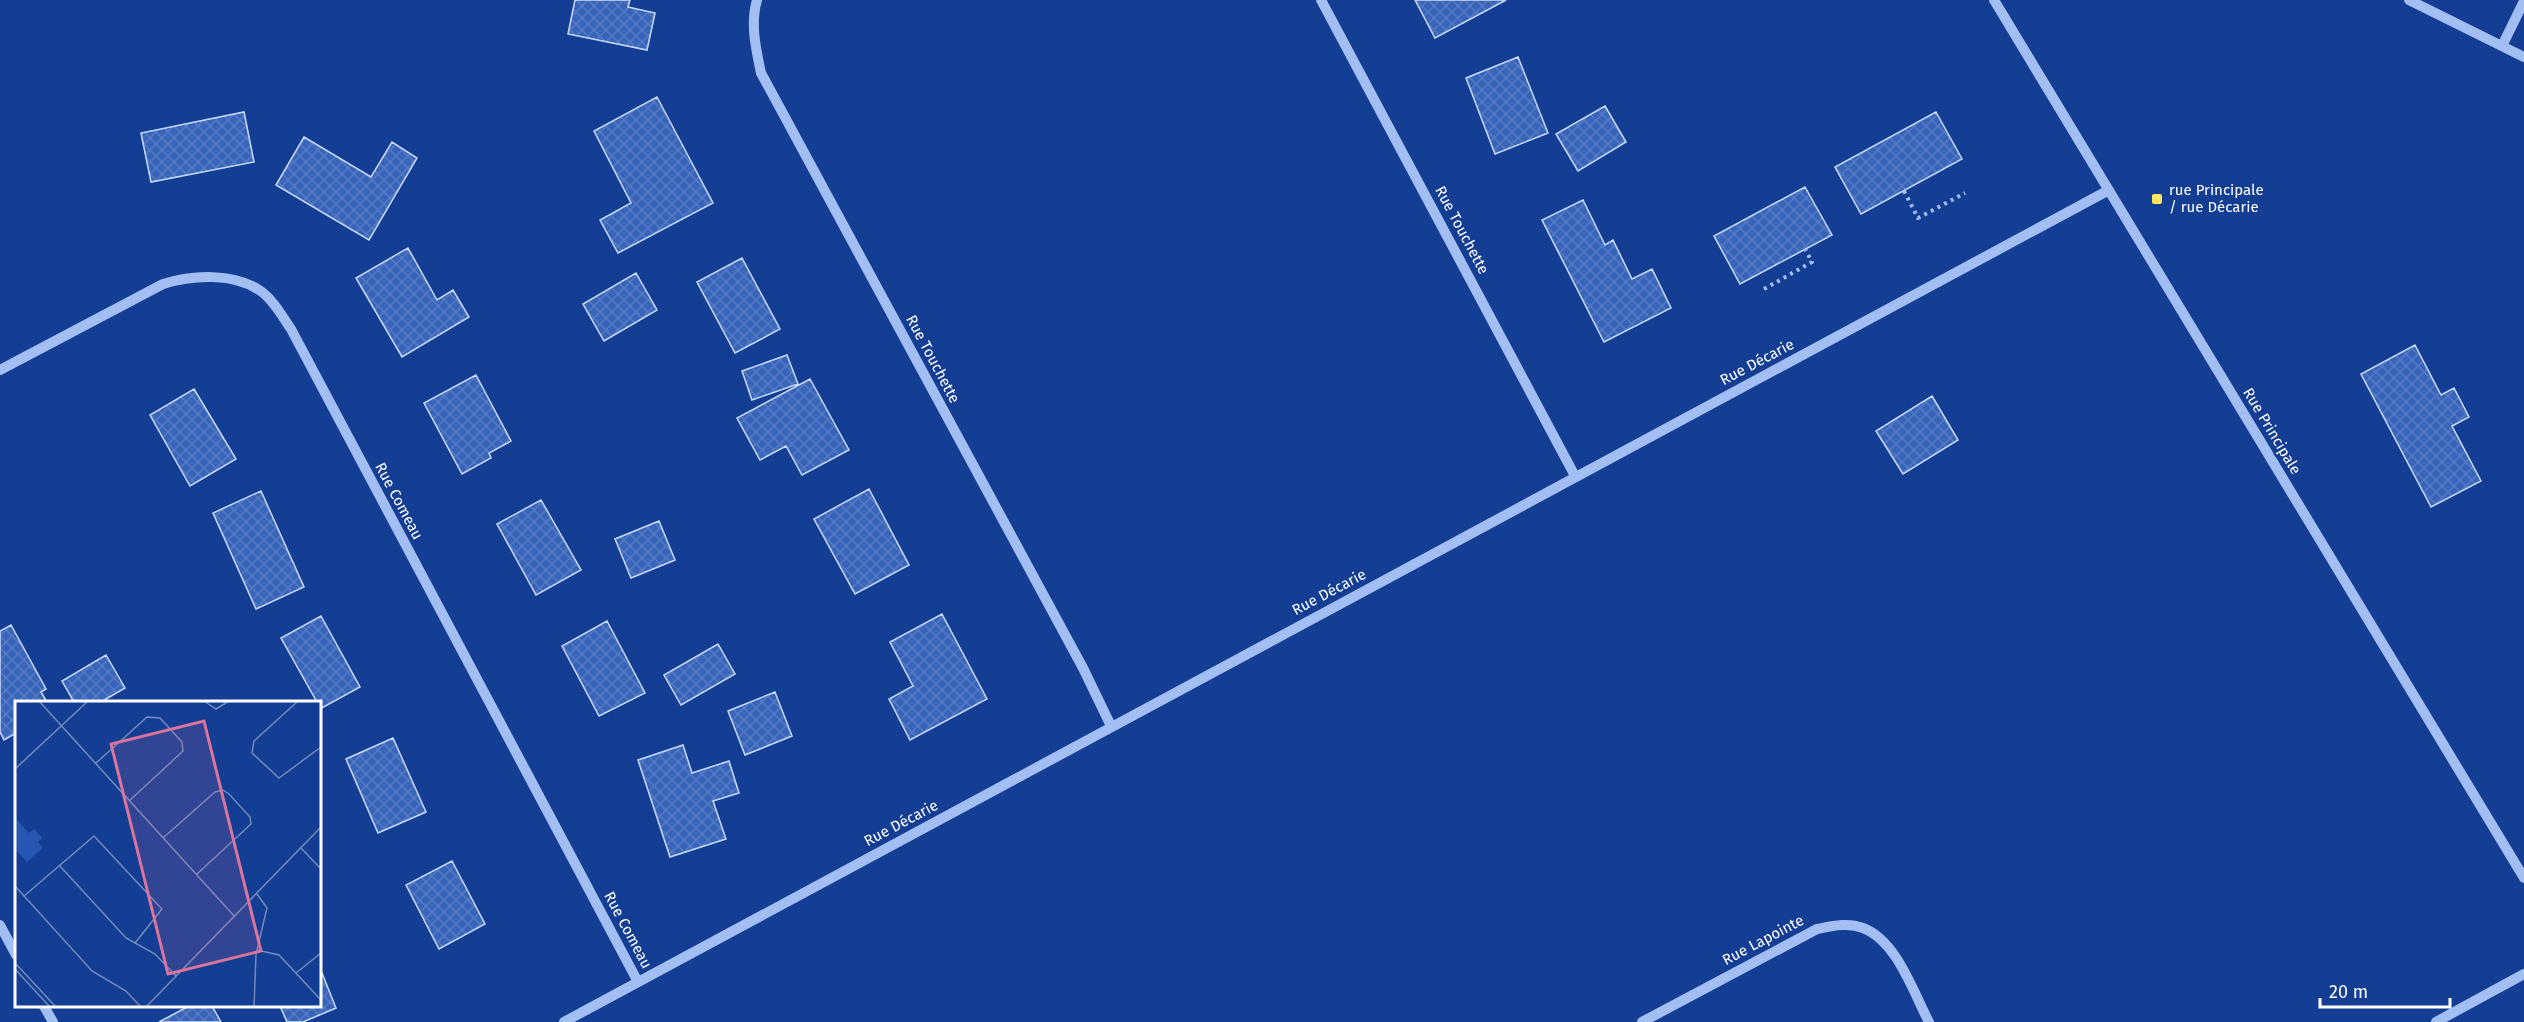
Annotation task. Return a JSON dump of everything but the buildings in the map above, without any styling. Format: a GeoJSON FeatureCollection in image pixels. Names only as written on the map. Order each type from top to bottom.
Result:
{"type":"FeatureCollection","features":[{"type":"Feature","properties":{"kind":"street","name":"Rue Touchette"},"geometry":{"type":"LineString","coordinates":[[757,0],[753,12],[755,45],[761,73],[1077,658],[1111,726]]}},
{"type":"Feature","properties":{"kind":"street","name":"Rue Touchette"},"geometry":{"type":"LineString","coordinates":[[1321,0],[1575,476]]}},
{"type":"Feature","properties":{"kind":"street","name":"Rue Principale"},"geometry":{"type":"LineString","coordinates":[[1994,0],[2524,878]]}},
{"type":"Feature","properties":{"kind":"street"},"geometry":{"type":"LineString","coordinates":[[2409,0],[2524,57]]}},
{"type":"Feature","properties":{"kind":"street"},"geometry":{"type":"LineString","coordinates":[[2502,46],[2524,1]]}},
{"type":"Feature","properties":{"kind":"street","name":"Rue Décarie"},"geometry":{"type":"LineString","coordinates":[[564,1022],[2109,190]]}},
{"type":"Feature","properties":{"kind":"street","name":"Rue Comeau"},"geometry":{"type":"LineString","coordinates":[[0,370],[163,284],[186,277],[210,277],[239,283],[261,292],[291,328],[638,982]]}},
{"type":"Feature","properties":{"kind":"street"},"geometry":{"type":"LineString","coordinates":[[0,924],[15,953]]}},
{"type":"Feature","properties":{"kind":"street","name":"Rue Lapointe"},"geometry":{"type":"LineString","coordinates":[[1642,1022],[1807,934],[1840,925],[1861,927],[1877,935],[1901,969],[1929,1022]]}},
{"type":"Feature","properties":{"kind":"street"},"geometry":{"type":"LineString","coordinates":[[2436,1022],[2524,974]]}},
{"type":"Feature","properties":{"kind":"street"},"geometry":{"type":"LineString","coordinates":[[45,1007],[53,1022]]}},
{"type":"Feature","properties":{"kind":"path"},"geometry":{"type":"LineString","coordinates":[[1904,191],[1918,218],[1965,193]]}},
{"type":"Feature","properties":{"kind":"path"},"geometry":{"type":"LineString","coordinates":[[1764,289],[1812,262],[1805,249]]}},
{"type":"Feature","properties":{"kind":"place","name":"rue Principale / rue Décarie"},"geometry":{"type":"Point","coordinates":[2157,199]}}]}
